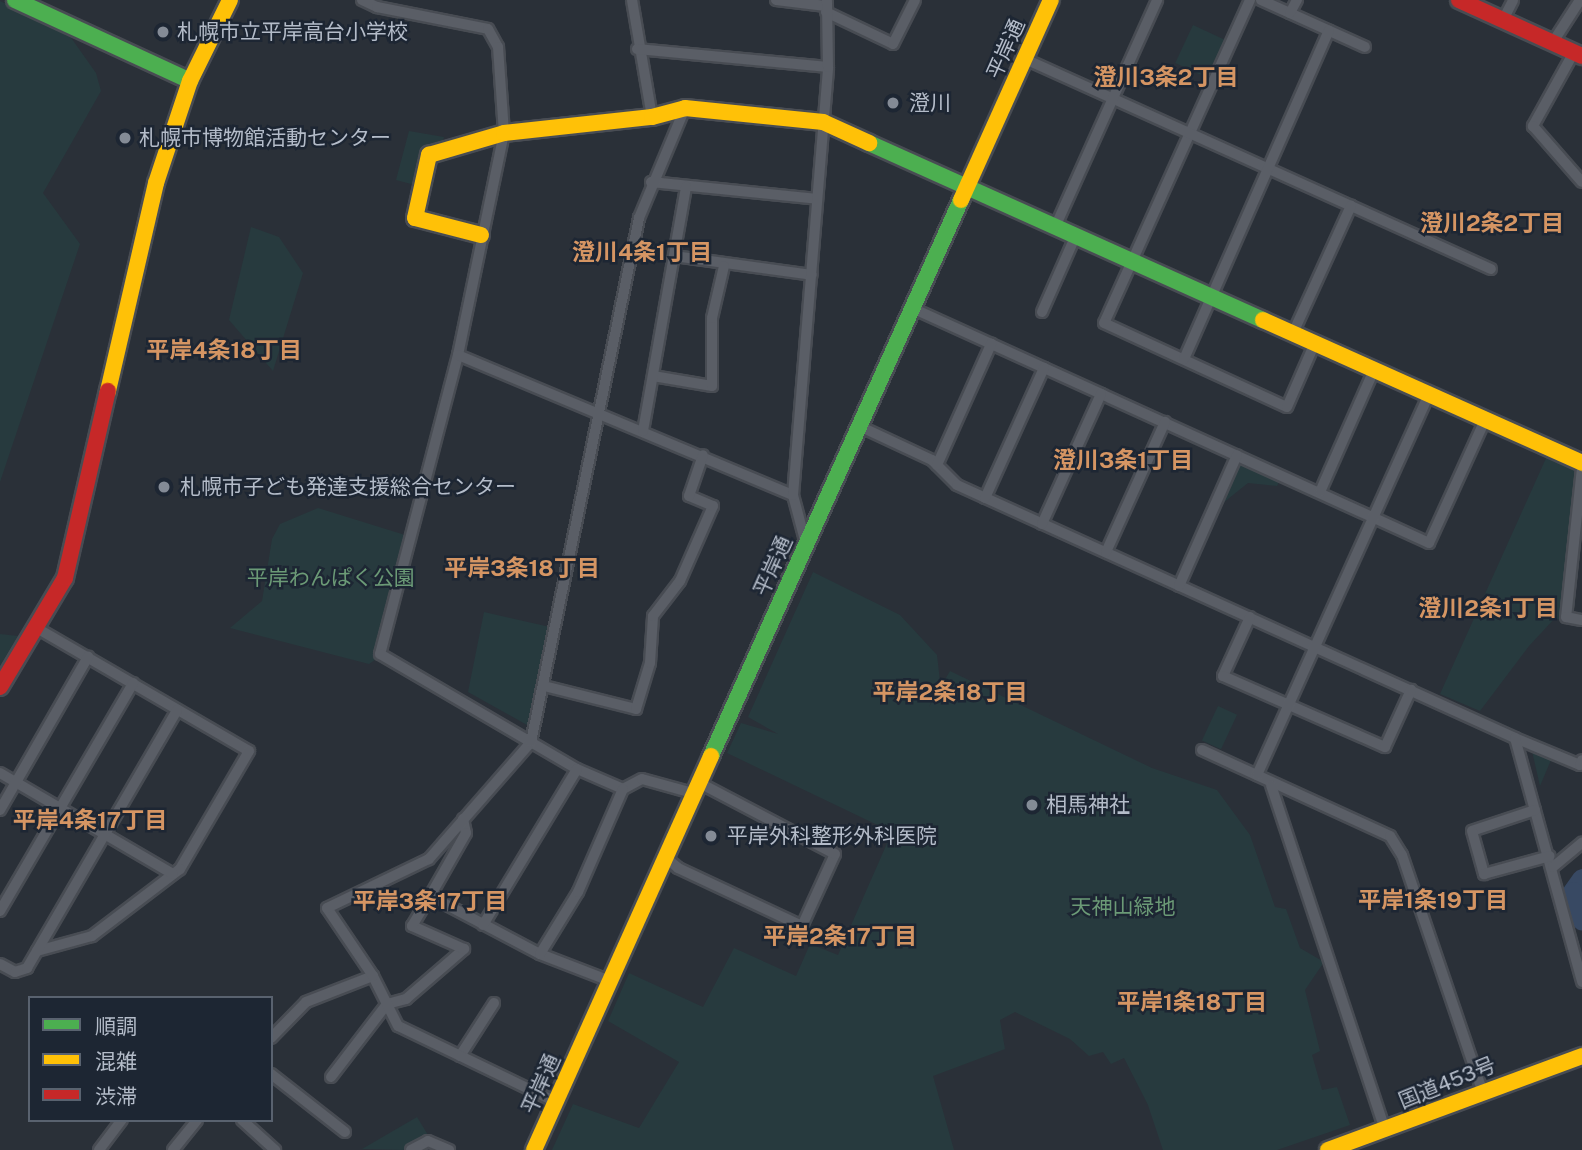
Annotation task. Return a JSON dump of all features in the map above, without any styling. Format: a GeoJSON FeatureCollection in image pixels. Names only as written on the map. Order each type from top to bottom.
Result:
{"type":"FeatureCollection","features":[{"type":"Feature","properties":{"kind":"main road"},"geometry":{"type":"LineString","coordinates":[[15,0],[190,81]]}},
{"type":"Feature","properties":{"kind":"main road"},"geometry":{"type":"LineString","coordinates":[[0,687],[70,561],[156,183],[190,81],[230,0]]}},
{"type":"Feature","properties":{"kind":"main road","name":"平岸通"},"geometry":{"type":"LineString","coordinates":[[534,1150],[1051,0]]}},
{"type":"Feature","properties":{"kind":"main road"},"geometry":{"type":"LineString","coordinates":[[1459,0],[1578,54]]}},
{"type":"Feature","properties":{"kind":"main road"},"geometry":{"type":"LineString","coordinates":[[481,234],[415,219],[429,155],[503,133],[652,117],[685,108],[823,121],[1429,394],[1582,466]]}},
{"type":"Feature","properties":{"kind":"main road","name":"国道453号"},"geometry":{"type":"LineString","coordinates":[[1328,1150],[1482,1090],[1582,1056]]}},
{"type":"Feature","properties":{"kind":"street"},"geometry":{"type":"LineString","coordinates":[[362,0],[488,29],[498,47],[503,133],[458,355],[380,653],[577,769],[623,789]]}},
{"type":"Feature","properties":{"kind":"street"},"geometry":{"type":"LineString","coordinates":[[632,0],[637,49],[652,117]]}},
{"type":"Feature","properties":{"kind":"street"},"geometry":{"type":"LineString","coordinates":[[776,0],[826,6],[893,44],[915,0]]}},
{"type":"Feature","properties":{"kind":"street"},"geometry":{"type":"LineString","coordinates":[[1055,225],[1157,0]]}},
{"type":"Feature","properties":{"kind":"street"},"geometry":{"type":"LineString","coordinates":[[1250,0],[1104,323],[1287,407],[1315,343]]}},
{"type":"Feature","properties":{"kind":"street"},"geometry":{"type":"LineString","coordinates":[[1261,0],[1365,47]]}},
{"type":"Feature","properties":{"kind":"street"},"geometry":{"type":"LineString","coordinates":[[1290,13],[1297,0]]}},
{"type":"Feature","properties":{"kind":"street"},"geometry":{"type":"LineString","coordinates":[[1503,20],[1513,0]]}},
{"type":"Feature","properties":{"kind":"street"},"geometry":{"type":"LineString","coordinates":[[1553,43],[1580,0]]}},
{"type":"Feature","properties":{"kind":"street"},"geometry":{"type":"LineString","coordinates":[[806,544],[793,495],[828,67],[826,6]]}},
{"type":"Feature","properties":{"kind":"street"},"geometry":{"type":"LineString","coordinates":[[1184,359],[1329,31]]}},
{"type":"Feature","properties":{"kind":"street"},"geometry":{"type":"LineString","coordinates":[[637,49],[828,67]]}},
{"type":"Feature","properties":{"kind":"street"},"geometry":{"type":"LineString","coordinates":[[1578,54],[1533,126],[1582,182]]}},
{"type":"Feature","properties":{"kind":"street"},"geometry":{"type":"LineString","coordinates":[[1025,59],[1490,269]]}},
{"type":"Feature","properties":{"kind":"street"},"geometry":{"type":"LineString","coordinates":[[556,1102],[398,1026],[373,976],[327,908],[429,859],[531,742],[639,218],[651,182],[685,108]]}},
{"type":"Feature","properties":{"kind":"street"},"geometry":{"type":"LineString","coordinates":[[651,182],[817,199]]}},
{"type":"Feature","properties":{"kind":"street"},"geometry":{"type":"LineString","coordinates":[[643,431],[686,187]]}},
{"type":"Feature","properties":{"kind":"street"},"geometry":{"type":"LineString","coordinates":[[1293,333],[1351,206]]}},
{"type":"Feature","properties":{"kind":"street"},"geometry":{"type":"LineString","coordinates":[[1042,312],[1076,235]]}},
{"type":"Feature","properties":{"kind":"street"},"geometry":{"type":"LineString","coordinates":[[674,256],[724,266],[811,275]]}},
{"type":"Feature","properties":{"kind":"street"},"geometry":{"type":"LineString","coordinates":[[653,376],[712,386],[712,318],[724,266]]}},
{"type":"Feature","properties":{"kind":"street"},"geometry":{"type":"LineString","coordinates":[[912,308],[1429,543],[1485,420]]}},
{"type":"Feature","properties":{"kind":"street"},"geometry":{"type":"LineString","coordinates":[[937,464],[991,344]]}},
{"type":"Feature","properties":{"kind":"street"},"geometry":{"type":"LineString","coordinates":[[458,355],[600,415],[703,454],[793,495]]}},
{"type":"Feature","properties":{"kind":"street"},"geometry":{"type":"LineString","coordinates":[[985,498],[1044,368]]}},
{"type":"Feature","properties":{"kind":"street"},"geometry":{"type":"LineString","coordinates":[[1320,492],[1374,370]]}},
{"type":"Feature","properties":{"kind":"street"},"geometry":{"type":"LineString","coordinates":[[1042,524],[1101,394]]}},
{"type":"Feature","properties":{"kind":"street"},"geometry":{"type":"LineString","coordinates":[[1257,775],[1429,394]]}},
{"type":"Feature","properties":{"kind":"street"},"geometry":{"type":"LineString","coordinates":[[1106,552],[1165,422]]}},
{"type":"Feature","properties":{"kind":"street"},"geometry":{"type":"LineString","coordinates":[[859,426],[937,464],[957,485],[1516,738],[1581,764]]}},
{"type":"Feature","properties":{"kind":"street"},"geometry":{"type":"LineString","coordinates":[[544,686],[636,709],[650,663],[653,616],[680,581],[713,506],[689,496],[703,454]]}},
{"type":"Feature","properties":{"kind":"street"},"geometry":{"type":"LineString","coordinates":[[1179,586],[1237,455]]}},
{"type":"Feature","properties":{"kind":"street"},"geometry":{"type":"LineString","coordinates":[[1582,466],[1566,617],[1582,620]]}},
{"type":"Feature","properties":{"kind":"street"},"geometry":{"type":"LineString","coordinates":[[1250,617],[1223,676],[1385,747],[1411,691]]}},
{"type":"Feature","properties":{"kind":"street"},"geometry":{"type":"LineString","coordinates":[[35,627],[249,751],[180,869],[92,936],[37,951]]}},
{"type":"Feature","properties":{"kind":"street"},"geometry":{"type":"LineString","coordinates":[[0,810],[88,657]]}},
{"type":"Feature","properties":{"kind":"street"},"geometry":{"type":"LineString","coordinates":[[0,911],[133,683]]}},
{"type":"Feature","properties":{"kind":"street"},"geometry":{"type":"LineString","coordinates":[[0,964],[15,972],[27,968],[103,833],[177,710]]}},
{"type":"Feature","properties":{"kind":"street"},"geometry":{"type":"LineString","coordinates":[[1516,738],[1582,982]]}},
{"type":"Feature","properties":{"kind":"street"},"geometry":{"type":"LineString","coordinates":[[1202,750],[1257,775],[1272,785],[1390,836],[1402,855],[1482,1090]]}},
{"type":"Feature","properties":{"kind":"street"},"geometry":{"type":"LineString","coordinates":[[483,925],[577,769]]}},
{"type":"Feature","properties":{"kind":"street"},"geometry":{"type":"LineString","coordinates":[[0,773],[173,874]]}},
{"type":"Feature","properties":{"kind":"street"},"geometry":{"type":"LineString","coordinates":[[541,954],[578,892],[623,789],[642,779],[696,788],[835,854],[802,926],[678,869],[665,856]]}},
{"type":"Feature","properties":{"kind":"street"},"geometry":{"type":"LineString","coordinates":[[1272,785],[1384,1130]]}},
{"type":"Feature","properties":{"kind":"street"},"geometry":{"type":"LineString","coordinates":[[1535,810],[1472,831],[1484,874],[1551,861],[1582,843]]}},
{"type":"Feature","properties":{"kind":"street"},"geometry":{"type":"LineString","coordinates":[[331,1077],[387,1004],[406,999],[464,949],[412,926],[466,833],[463,819]]}},
{"type":"Feature","properties":{"kind":"street"},"geometry":{"type":"LineString","coordinates":[[430,896],[541,954],[610,981]]}},
{"type":"Feature","properties":{"kind":"street"},"geometry":{"type":"LineString","coordinates":[[273,1036],[306,1002],[373,976]]}},
{"type":"Feature","properties":{"kind":"street"},"geometry":{"type":"LineString","coordinates":[[460,1056],[494,1003]]}},
{"type":"Feature","properties":{"kind":"street"},"geometry":{"type":"LineString","coordinates":[[273,1076],[345,1132]]}},
{"type":"Feature","properties":{"kind":"street"},"geometry":{"type":"LineString","coordinates":[[99,1150],[120,1122]]}},
{"type":"Feature","properties":{"kind":"street"},"geometry":{"type":"LineString","coordinates":[[173,1150],[195,1122]]}},
{"type":"Feature","properties":{"kind":"street"},"geometry":{"type":"LineString","coordinates":[[244,1122],[275,1150]]}},
{"type":"Feature","properties":{"kind":"street"},"geometry":{"type":"LineString","coordinates":[[411,1150],[428,1141],[449,1150]]}},
{"type":"Feature","properties":{"kind":"green space"},"geometry":{"type":"Polygon","coordinates":[[[0,1],[67,32],[96,73],[101,91],[43,193],[80,244],[0,482],[0,1]]]}},
{"type":"Feature","properties":{"kind":"green space"},"geometry":{"type":"Polygon","coordinates":[[[1193,25],[1225,40],[1207,78],[1175,63],[1193,25]]]}},
{"type":"Feature","properties":{"kind":"green space"},"geometry":{"type":"Polygon","coordinates":[[[409,131],[444,137],[442,143],[424,147],[415,185],[396,180],[409,131]]]}},
{"type":"Feature","properties":{"kind":"green space"},"geometry":{"type":"Polygon","coordinates":[[[251,227],[279,237],[303,273],[273,371],[229,320],[251,227]]]}},
{"type":"Feature","properties":{"kind":"green space"},"geometry":{"type":"Polygon","coordinates":[[[1547,456],[1575,468],[1560,620],[1555,618],[1529,646],[1480,711],[1440,694],[1547,456]]]}},
{"type":"Feature","properties":{"kind":"green space"},"geometry":{"type":"Polygon","coordinates":[[[1241,462],[1280,480],[1277,486],[1248,483],[1223,503],[1241,462]]]}},
{"type":"Feature","properties":{"kind":"green space","name":"平岸わんぱく公園"},"geometry":{"type":"Polygon","coordinates":[[[318,508],[405,535],[376,659],[369,664],[230,628],[262,601],[272,539],[280,524],[318,508]]]}},
{"type":"Feature","properties":{"kind":"green space","name":"天神山緑地"},"geometry":{"type":"Polygon","coordinates":[[[813,572],[900,615],[937,655],[940,681],[929,707],[950,671],[1152,768],[1217,790],[1250,835],[1275,907],[1286,909],[1300,948],[1324,962],[1305,990],[1320,1051],[1312,1055],[1322,1090],[1337,1087],[1350,1125],[1277,1150],[1163,1150],[1148,1105],[1124,1058],[1111,1064],[1103,1052],[1089,1056],[1070,1039],[1015,1012],[1000,1020],[1005,1049],[933,1076],[954,1150],[552,1150],[573,1104],[639,1128],[679,1062],[608,1021],[629,973],[703,1007],[734,948],[796,976],[810,944],[838,955],[892,832],[727,753],[741,723],[778,734],[748,717],[813,572]]]}},
{"type":"Feature","properties":{"kind":"green space"},"geometry":{"type":"Polygon","coordinates":[[[484,612],[550,627],[527,725],[468,692],[484,612]]]}},
{"type":"Feature","properties":{"kind":"green space"},"geometry":{"type":"Polygon","coordinates":[[[0,634],[18,636],[0,666],[0,634]]]}},
{"type":"Feature","properties":{"kind":"green space"},"geometry":{"type":"Polygon","coordinates":[[[1218,706],[1237,715],[1221,749],[1202,740],[1218,706]]]}},
{"type":"Feature","properties":{"kind":"green space"},"geometry":{"type":"Polygon","coordinates":[[[1532,751],[1551,760],[1540,786],[1532,751]]]}},
{"type":"Feature","properties":{"kind":"green space"},"geometry":{"type":"Polygon","coordinates":[[[417,1117],[428,1135],[403,1150],[362,1149],[417,1117]]]}},
{"type":"Feature","properties":{"kind":"waterway"},"geometry":{"type":"LineString","coordinates":[[1582,879],[1573,892],[1582,920]]}},
{"type":"Feature","properties":{"kind":"traffic: fast"},"geometry":{"type":"LineString","coordinates":[[15,0],[190,81]]}},
{"type":"Feature","properties":{"kind":"traffic: fast"},"geometry":{"type":"LineString","coordinates":[[869,143],[1263,320]]}},
{"type":"Feature","properties":{"kind":"traffic: fast"},"geometry":{"type":"LineString","coordinates":[[711,756],[961,200]]}},
{"type":"Feature","properties":{"kind":"traffic: slow"},"geometry":{"type":"LineString","coordinates":[[108,391],[156,183],[190,81],[230,0]]}},
{"type":"Feature","properties":{"kind":"traffic: slow"},"geometry":{"type":"LineString","coordinates":[[961,200],[1051,0]]}},
{"type":"Feature","properties":{"kind":"traffic: slow"},"geometry":{"type":"LineString","coordinates":[[481,235],[415,218],[429,155],[504,133],[652,117],[685,108],[823,122],[869,143]]}},
{"type":"Feature","properties":{"kind":"traffic: slow"},"geometry":{"type":"LineString","coordinates":[[1263,320],[1582,463]]}},
{"type":"Feature","properties":{"kind":"traffic: slow"},"geometry":{"type":"LineString","coordinates":[[534,1150],[711,756]]}},
{"type":"Feature","properties":{"kind":"traffic: slow"},"geometry":{"type":"LineString","coordinates":[[1328,1150],[1582,1056]]}},
{"type":"Feature","properties":{"kind":"traffic: jam"},"geometry":{"type":"LineString","coordinates":[[1459,0],[1582,56]]}},
{"type":"Feature","properties":{"kind":"traffic: jam"},"geometry":{"type":"LineString","coordinates":[[0,687],[65,578],[108,391]]}},
{"type":"Feature","properties":{"kind":"place","name":"札幌市立平岸高台小学校"},"geometry":{"type":"Point","coordinates":[163,32]}},
{"type":"Feature","properties":{"kind":"place","name":"澄川"},"geometry":{"type":"Point","coordinates":[893,103]}},
{"type":"Feature","properties":{"kind":"place","name":"札幌市博物館活動センター"},"geometry":{"type":"Point","coordinates":[125,138]}},
{"type":"Feature","properties":{"kind":"place","name":"札幌市子ども発達支援総合センター"},"geometry":{"type":"Point","coordinates":[164,487]}},
{"type":"Feature","properties":{"kind":"place","name":"相馬神社"},"geometry":{"type":"Point","coordinates":[1032,805]}},
{"type":"Feature","properties":{"kind":"place","name":"平岸外科整形外科医院"},"geometry":{"type":"Point","coordinates":[711,836]}},
{"type":"Feature","properties":{"kind":"district","name":"澄川3条2丁目"},"geometry":{"type":"Point","coordinates":[1166,77]}},
{"type":"Feature","properties":{"kind":"district","name":"澄川2条2丁目"},"geometry":{"type":"Point","coordinates":[1492,223]}},
{"type":"Feature","properties":{"kind":"district","name":"澄川4条1丁目"},"geometry":{"type":"Point","coordinates":[642,252]}},
{"type":"Feature","properties":{"kind":"district","name":"平岸4条18丁目"},"geometry":{"type":"Point","coordinates":[224,350]}},
{"type":"Feature","properties":{"kind":"district","name":"澄川3条1丁目"},"geometry":{"type":"Point","coordinates":[1123,460]}},
{"type":"Feature","properties":{"kind":"district","name":"平岸3条18丁目"},"geometry":{"type":"Point","coordinates":[522,568]}},
{"type":"Feature","properties":{"kind":"district","name":"澄川2条1丁目"},"geometry":{"type":"Point","coordinates":[1488,608]}},
{"type":"Feature","properties":{"kind":"district","name":"平岸2条18丁目"},"geometry":{"type":"Point","coordinates":[950,692]}},
{"type":"Feature","properties":{"kind":"district","name":"平岸4条17丁目"},"geometry":{"type":"Point","coordinates":[90,820]}},
{"type":"Feature","properties":{"kind":"district","name":"平岸1条19丁目"},"geometry":{"type":"Point","coordinates":[1433,900]}},
{"type":"Feature","properties":{"kind":"district","name":"平岸3条17丁目"},"geometry":{"type":"Point","coordinates":[430,901]}},
{"type":"Feature","properties":{"kind":"district","name":"平岸2条17丁目"},"geometry":{"type":"Point","coordinates":[840,936]}},
{"type":"Feature","properties":{"kind":"district","name":"平岸1条18丁目"},"geometry":{"type":"Point","coordinates":[1192,1002]}}]}
